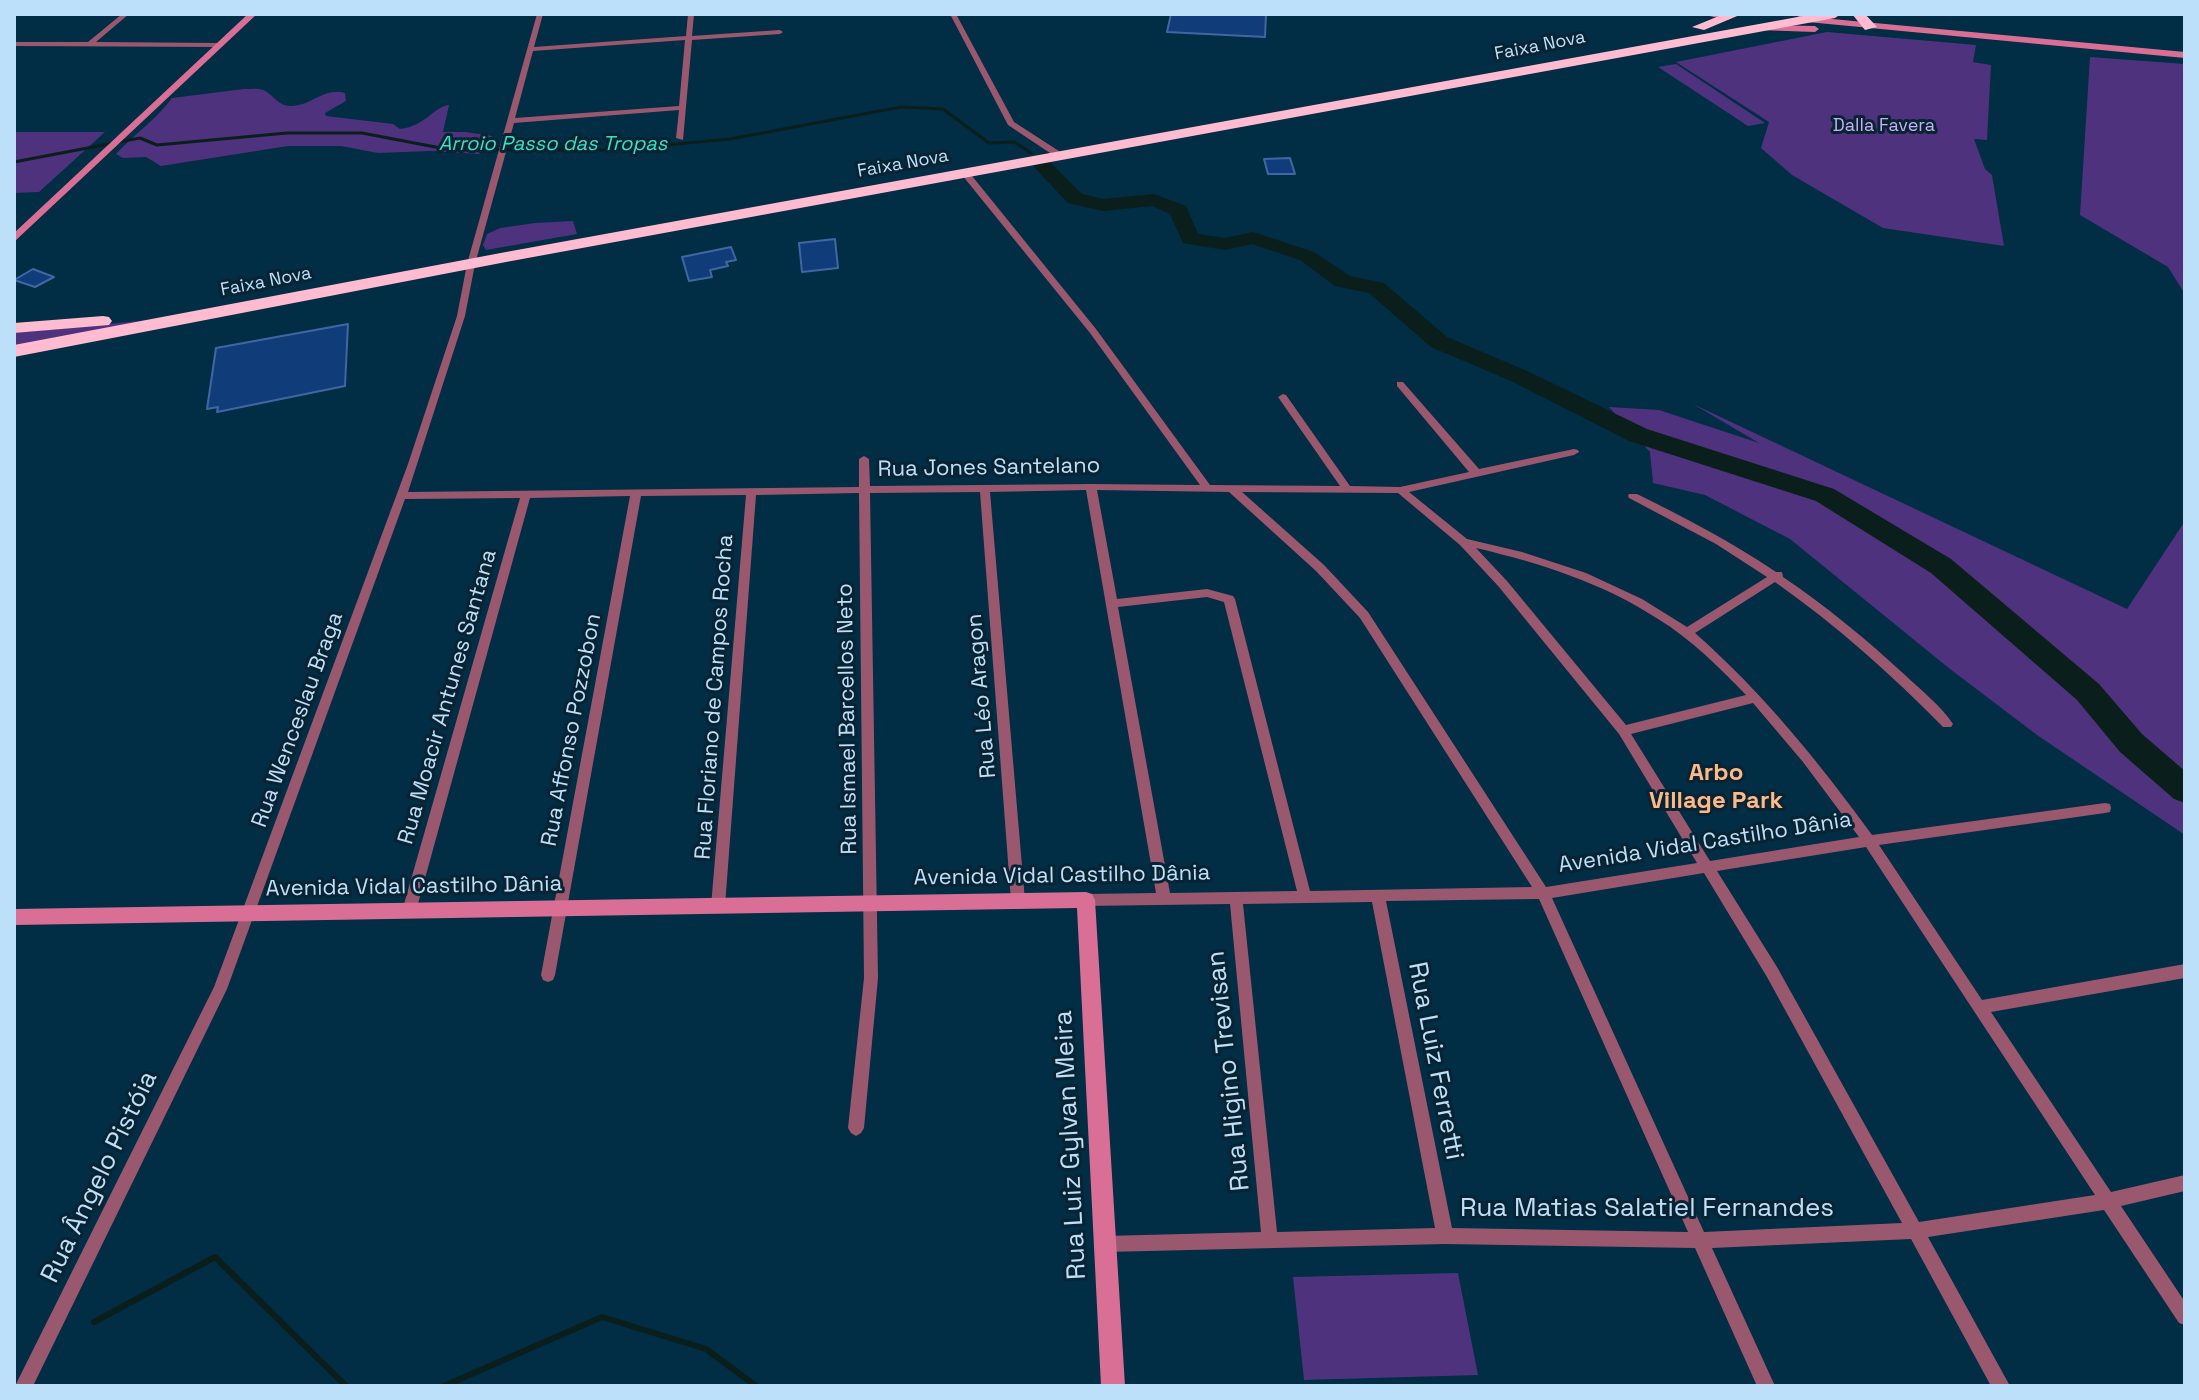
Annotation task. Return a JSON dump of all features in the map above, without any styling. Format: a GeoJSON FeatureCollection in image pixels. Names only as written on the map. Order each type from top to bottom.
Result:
{"type":"FeatureCollection","features":[{"type":"Feature","properties":{"kind":"highway"},"geometry":{"type":"LineString","coordinates":[[1688,31],[1696,24],[1692,14]]}},
{"type":"Feature","properties":{"kind":"highway","name":"Faixa Nova"},"geometry":{"type":"LineString","coordinates":[[14,351],[1059,155],[1605,55],[1654,49],[1761,28],[1795,17],[1835,14]]}},
{"type":"Feature","properties":{"kind":"highway"},"geometry":{"type":"LineString","coordinates":[[1858,14],[1870,27]]}},
{"type":"Feature","properties":{"kind":"highway","name":"Faixa Nova"},"geometry":{"type":"LineString","coordinates":[[1605,55],[1732,16]]}},
{"type":"Feature","properties":{"kind":"highway"},"geometry":{"type":"LineString","coordinates":[[1732,16],[1761,28]]}},
{"type":"Feature","properties":{"kind":"highway","name":"Faixa Nova"},"geometry":{"type":"LineString","coordinates":[[14,328],[209,314]]}},
{"type":"Feature","properties":{"kind":"street"},"geometry":{"type":"LineString","coordinates":[[89,45],[126,14]]}},
{"type":"Feature","properties":{"kind":"street"},"geometry":{"type":"LineString","coordinates":[[14,239],[253,14]]}},
{"type":"Feature","properties":{"kind":"street","name":"Rua Wenceslau Braga"},"geometry":{"type":"LineString","coordinates":[[220,989],[413,464],[461,316],[471,264],[540,14]]}},
{"type":"Feature","properties":{"kind":"street"},"geometry":{"type":"LineString","coordinates":[[680,138],[691,14]]}},
{"type":"Feature","properties":{"kind":"street"},"geometry":{"type":"LineString","coordinates":[[953,14],[1011,123],[1059,155]]}},
{"type":"Feature","properties":{"kind":"street"},"geometry":{"type":"LineString","coordinates":[[1704,14],[1732,16]]}},
{"type":"Feature","properties":{"kind":"street"},"geometry":{"type":"LineString","coordinates":[[1795,17],[1897,31]]}},
{"type":"Feature","properties":{"kind":"street"},"geometry":{"type":"LineString","coordinates":[[1761,28],[1897,31],[2185,55]]}},
{"type":"Feature","properties":{"kind":"street"},"geometry":{"type":"LineString","coordinates":[[530,49],[780,32]]}},
{"type":"Feature","properties":{"kind":"street"},"geometry":{"type":"LineString","coordinates":[[14,44],[221,45]]}},
{"type":"Feature","properties":{"kind":"street"},"geometry":{"type":"LineString","coordinates":[[510,121],[683,108]]}},
{"type":"Feature","properties":{"kind":"street"},"geometry":{"type":"LineString","coordinates":[[965,173],[1093,331],[1206,486]]}},
{"type":"Feature","properties":{"kind":"street"},"geometry":{"type":"LineString","coordinates":[[1400,384],[1476,473]]}},
{"type":"Feature","properties":{"kind":"street"},"geometry":{"type":"LineString","coordinates":[[1283,397],[1347,489]]}},
{"type":"Feature","properties":{"kind":"street","name":"Rua Jones Santelano"},"geometry":{"type":"LineString","coordinates":[[401,496],[1206,486],[1400,490],[1574,452]]}},
{"type":"Feature","properties":{"kind":"street","name":"Rua Ismael Barcellos Neto"},"geometry":{"type":"LineString","coordinates":[[856,1128],[871,978],[864,459]]}},
{"type":"Feature","properties":{"kind":"street"},"geometry":{"type":"LineString","coordinates":[[1091,487],[1164,899]]}},
{"type":"Feature","properties":{"kind":"street"},"geometry":{"type":"LineString","coordinates":[[1230,487],[1320,568],[1364,615],[1543,893],[1766,1386]]}},
{"type":"Feature","properties":{"kind":"street","name":"Rua Léo Aragon"},"geometry":{"type":"LineString","coordinates":[[985,488],[1018,901]]}},
{"type":"Feature","properties":{"kind":"street"},"geometry":{"type":"LineString","coordinates":[[1400,490],[1464,542],[1542,628],[1623,731],[1709,867],[1826,1066],[2001,1386]]}},
{"type":"Feature","properties":{"kind":"street","name":"Rua Floriano de Campos Rocha"},"geometry":{"type":"LineString","coordinates":[[718,906],[751,491]]}},
{"type":"Feature","properties":{"kind":"street","name":"Rua Affonso Pozzobon"},"geometry":{"type":"LineString","coordinates":[[548,975],[636,493]]}},
{"type":"Feature","properties":{"kind":"street","name":"Rua Moacir Antunes Santana"},"geometry":{"type":"LineString","coordinates":[[409,911],[526,494]]}},
{"type":"Feature","properties":{"kind":"street"},"geometry":{"type":"LineString","coordinates":[[1633,496],[1696,526],[1778,575],[1871,648],[1947,724]]}},
{"type":"Feature","properties":{"kind":"street"},"geometry":{"type":"LineString","coordinates":[[1464,542],[1525,557],[1587,579],[1638,603],[1687,633],[1754,698],[1812,765],[1869,841],[2185,1317]]}},
{"type":"Feature","properties":{"kind":"street"},"geometry":{"type":"LineString","coordinates":[[1687,633],[1778,575]]}},
{"type":"Feature","properties":{"kind":"street"},"geometry":{"type":"LineString","coordinates":[[1112,604],[1207,593],[1229,599],[1305,897]]}},
{"type":"Feature","properties":{"kind":"street"},"geometry":{"type":"LineString","coordinates":[[1623,731],[1754,698]]}},
{"type":"Feature","properties":{"kind":"street","name":"Avenida Vidal Castilho Dânia"},"geometry":{"type":"LineString","coordinates":[[14,917],[1543,893],[1869,841],[2105,808]]}},
{"type":"Feature","properties":{"kind":"street","name":"Rua Luiz Ferretti"},"geometry":{"type":"LineString","coordinates":[[1378,895],[1445,1236]]}},
{"type":"Feature","properties":{"kind":"street","name":"Rua Higino Trevisan"},"geometry":{"type":"LineString","coordinates":[[1236,898],[1270,1240]]}},
{"type":"Feature","properties":{"kind":"street","name":"Rua Luiz Gylvan Meira"},"geometry":{"type":"LineString","coordinates":[[1086,900],[1113,1386]]}},
{"type":"Feature","properties":{"kind":"street"},"geometry":{"type":"LineString","coordinates":[[1979,1007],[2185,971]]}},
{"type":"Feature","properties":{"kind":"street","name":"Rua Ângelo Pistóia"},"geometry":{"type":"LineString","coordinates":[[24,1386],[220,989]]}},
{"type":"Feature","properties":{"kind":"street","name":"Rua Matias Salatiel Fernandes"},"geometry":{"type":"LineString","coordinates":[[1105,1244],[1445,1236],[1698,1240],[1917,1231],[2108,1201],[2185,1183]]}},
{"type":"Feature","properties":{"kind":"green space","name":"Dalla Favera"},"geometry":{"type":"Polygon","coordinates":[[[1827,32],[1976,45],[1973,62],[1991,65],[1987,140],[1974,139],[1985,169],[1992,175],[2004,246],[1883,228],[1792,175],[1761,148],[1769,122],[1676,62],[1827,32]]]}},
{"type":"Feature","properties":{"kind":"green space"},"geometry":{"type":"Polygon","coordinates":[[[2090,57],[2185,64],[2185,294],[2168,267],[2080,215],[2090,57]]]}},
{"type":"Feature","properties":{"kind":"green space"},"geometry":{"type":"Polygon","coordinates":[[[1676,64],[1765,123],[1748,126],[1658,67],[1676,64]]]}},
{"type":"Feature","properties":{"kind":"green space"},"geometry":{"type":"Polygon","coordinates":[[[244,89],[263,90],[290,106],[304,104],[330,93],[345,93],[346,101],[325,113],[326,116],[393,124],[400,129],[416,124],[449,105],[443,132],[492,136],[490,143],[479,154],[430,151],[378,153],[341,146],[288,146],[161,166],[146,157],[123,158],[116,154],[172,98],[244,89]]]}},
{"type":"Feature","properties":{"kind":"green space"},"geometry":{"type":"Polygon","coordinates":[[[14,132],[105,132],[39,192],[14,193],[14,132]]]}},
{"type":"Feature","properties":{"kind":"green space"},"geometry":{"type":"Polygon","coordinates":[[[573,221],[577,234],[486,250],[483,245],[487,234],[500,228],[573,221]]]}},
{"type":"Feature","properties":{"kind":"green space"},"geometry":{"type":"Polygon","coordinates":[[[160,319],[14,346],[14,333],[160,319]]]}},
{"type":"Feature","properties":{"kind":"green space"},"geometry":{"type":"Polygon","coordinates":[[[1693,404],[2127,609],[2185,521],[2185,835],[2037,735],[1790,539],[1705,495],[1653,483],[1650,452],[1609,407],[1659,410],[1759,443],[1693,404]]]}},
{"type":"Feature","properties":{"kind":"green space"},"geometry":{"type":"Polygon","coordinates":[[[1458,1273],[1478,1375],[1304,1380],[1293,1277],[1458,1273]]]}},
{"type":"Feature","properties":{"kind":"building"},"geometry":{"type":"Polygon","coordinates":[[[1171,14],[1266,14],[1265,37],[1167,32],[1171,14]]]}},
{"type":"Feature","properties":{"kind":"building"},"geometry":{"type":"Polygon","coordinates":[[[1290,158],[1295,174],[1268,174],[1264,159],[1290,158]]]}},
{"type":"Feature","properties":{"kind":"building"},"geometry":{"type":"Polygon","coordinates":[[[835,239],[838,268],[802,272],[799,243],[835,239]]]}},
{"type":"Feature","properties":{"kind":"building"},"geometry":{"type":"Polygon","coordinates":[[[731,247],[736,260],[726,262],[728,266],[710,270],[712,277],[689,281],[682,257],[731,247]]]}},
{"type":"Feature","properties":{"kind":"building"},"geometry":{"type":"Polygon","coordinates":[[[33,269],[54,277],[35,287],[14,280],[33,269]]]}},
{"type":"Feature","properties":{"kind":"building"},"geometry":{"type":"Polygon","coordinates":[[[348,324],[345,386],[217,412],[218,407],[207,409],[216,348],[348,324]]]}},
{"type":"Feature","properties":{"kind":"waterway","name":"Arroio Passo das Tropas"},"geometry":{"type":"LineString","coordinates":[[14,162],[140,138],[157,145],[287,133],[362,133],[451,150],[610,150],[730,139],[901,107],[943,109],[989,143],[1014,142],[1031,153]]}},
{"type":"Feature","properties":{"kind":"waterway","name":"Arroio Passo das Tropas"},"geometry":{"type":"LineString","coordinates":[[1043,166],[1075,199],[1103,205],[1154,200],[1179,210],[1190,239],[1225,244],[1253,238],[1307,256],[1343,281],[1376,288],[1439,342],[1519,376],[1638,435],[1825,495],[1941,566],[2088,692],[2131,743],[2185,790]]}},
{"type":"Feature","properties":{"kind":"waterway"},"geometry":{"type":"LineString","coordinates":[[94,1322],[215,1257],[346,1386]]}},
{"type":"Feature","properties":{"kind":"waterway"},"geometry":{"type":"LineString","coordinates":[[444,1386],[602,1317],[706,1349],[756,1386]]}},
{"type":"Feature","properties":{"kind":"district","name":"Arbo Village Park"},"geometry":{"type":"Point","coordinates":[1716,787]}}]}
